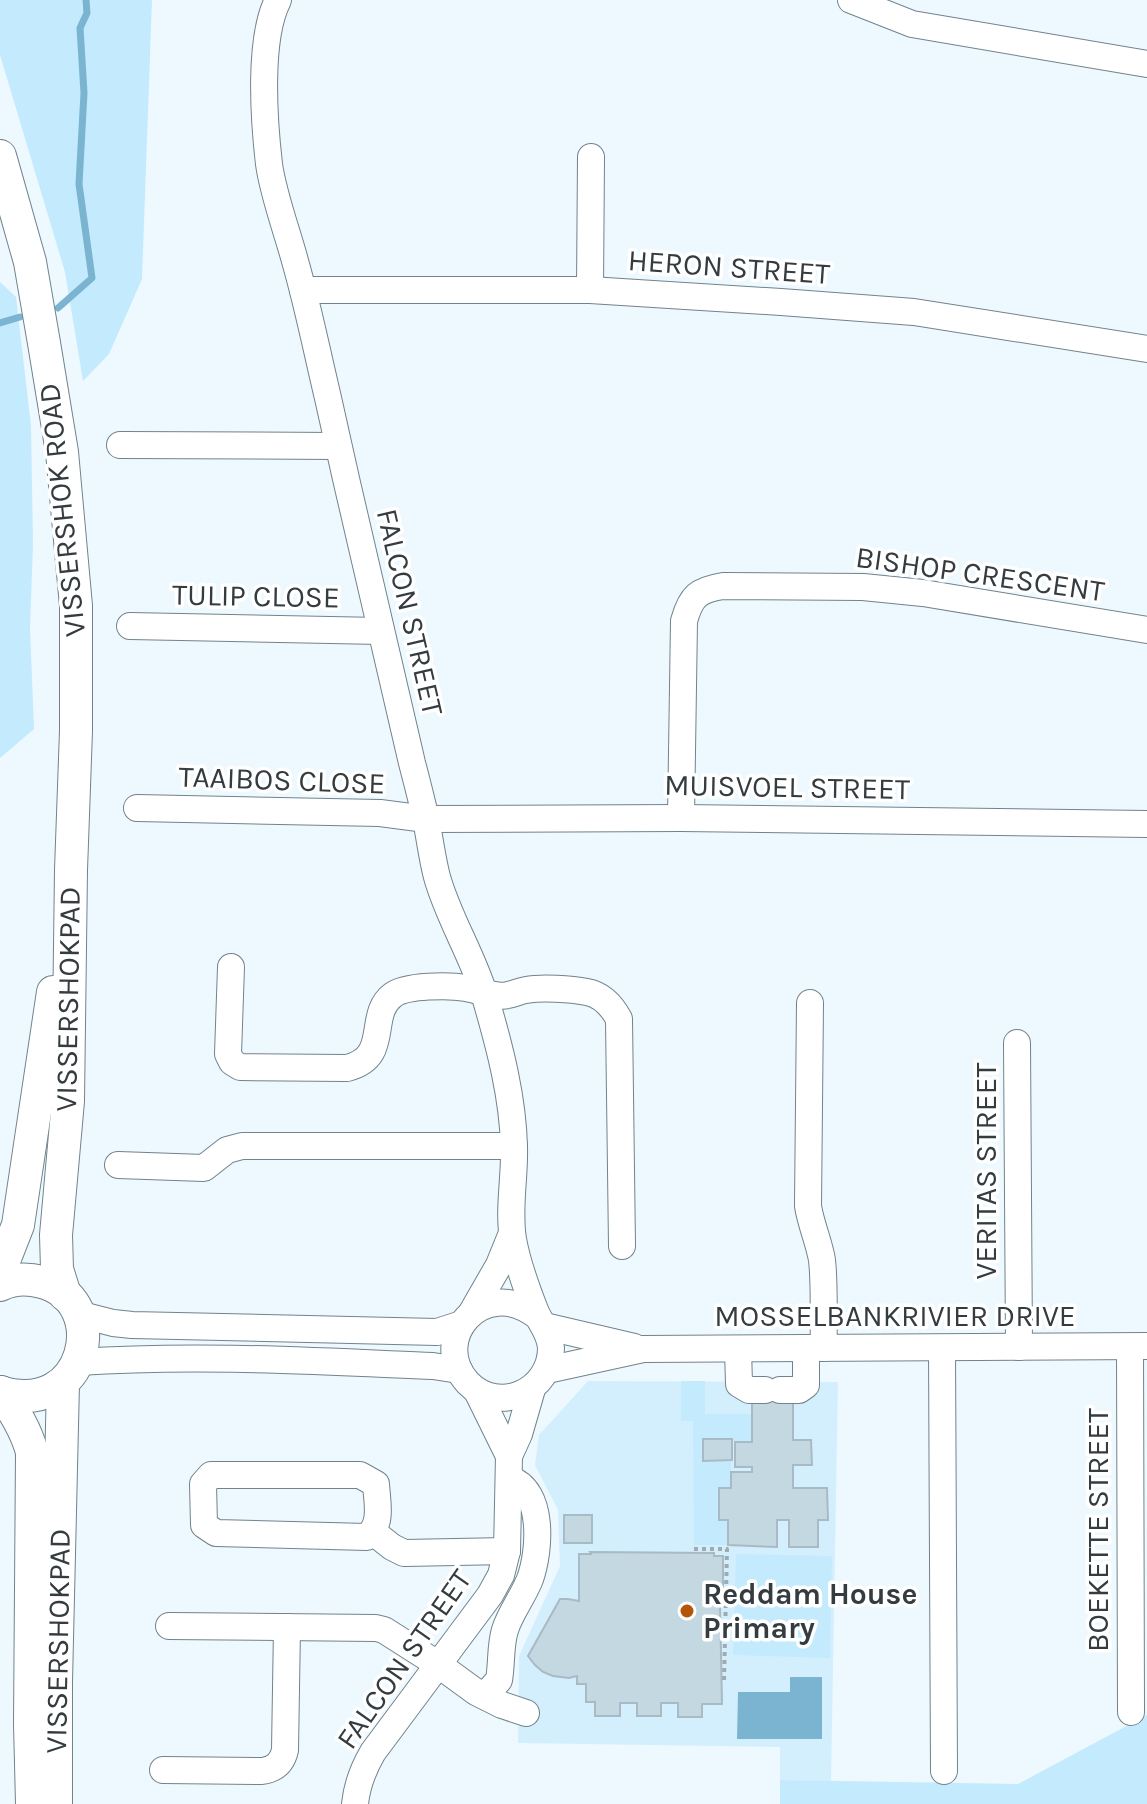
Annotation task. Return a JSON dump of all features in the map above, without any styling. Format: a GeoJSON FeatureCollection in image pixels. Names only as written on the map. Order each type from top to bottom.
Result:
{"type":"FeatureCollection","features":[{"type":"Feature","properties":{"kind":"main road","name":"VISSERSHOK ROAD"},"geometry":{"type":"LineString","coordinates":[[0,156],[30,262],[62,452],[76,606],[71,870]]}},
{"type":"Feature","properties":{"kind":"main road","name":"VISSERSHOKPAD"},"geometry":{"type":"LineString","coordinates":[[0,1271],[18,1225],[71,870]]}},
{"type":"Feature","properties":{"kind":"main road","name":"VISSERSHOKPAD"},"geometry":{"type":"LineString","coordinates":[[56,1804],[57,1666],[70,1372],[83,1349],[83,1329],[57,1269],[56,1235],[68,1101],[71,870]]}},
{"type":"Feature","properties":{"kind":"main road"},"geometry":{"type":"LineString","coordinates":[[0,1285],[10,1280],[30,1279],[49,1284],[72,1304]]}},
{"type":"Feature","properties":{"kind":"main road"},"geometry":{"type":"LineString","coordinates":[[1,1392],[27,1397],[46,1392],[70,1372]]}},
{"type":"Feature","properties":{"kind":"main road","name":"VISSERSHOKPAD"},"geometry":{"type":"LineString","coordinates":[[1,1392],[20,1421],[32,1452],[32,1804]]}},
{"type":"Feature","properties":{"kind":"street","name":"FALCON STREET"},"geometry":{"type":"LineString","coordinates":[[278,0],[266,41],[265,97],[270,167],[303,290],[436,873],[484,991],[502,1060],[514,1146],[512,1233],[517,1260],[541,1321]]}},
{"type":"Feature","properties":{"kind":"street"},"geometry":{"type":"LineString","coordinates":[[851,0],[912,24],[1147,64]]}},
{"type":"Feature","properties":{"kind":"street"},"geometry":{"type":"LineString","coordinates":[[590,290],[591,157]]}},
{"type":"Feature","properties":{"kind":"street","name":"HERON STREET"},"geometry":{"type":"LineString","coordinates":[[303,290],[590,290],[914,312],[1147,349]]}},
{"type":"Feature","properties":{"kind":"street"},"geometry":{"type":"LineString","coordinates":[[120,445],[338,446]]}},
{"type":"Feature","properties":{"kind":"street","name":"BISHOP CRESCENT"},"geometry":{"type":"LineString","coordinates":[[681,818],[684,621],[688,606],[696,595],[709,588],[863,587],[923,593],[1147,630]]}},
{"type":"Feature","properties":{"kind":"street","name":"TULIP CLOSE"},"geometry":{"type":"LineString","coordinates":[[130,626],[381,631]]}},
{"type":"Feature","properties":{"kind":"street","name":"TAAIBOS CLOSE"},"geometry":{"type":"LineString","coordinates":[[137,808],[380,813],[426,819]]}},
{"type":"Feature","properties":{"kind":"street","name":"MUISVOEL STREET"},"geometry":{"type":"LineString","coordinates":[[426,819],[681,818],[1147,824]]}},
{"type":"Feature","properties":{"kind":"street"},"geometry":{"type":"LineString","coordinates":[[231,967],[228,1054],[232,1062],[240,1067],[347,1068],[359,1065],[376,1042],[380,1014],[387,1001],[408,988],[461,987],[506,996],[530,989],[590,992],[605,999],[619,1019],[622,1246]]}},
{"type":"Feature","properties":{"kind":"street"},"geometry":{"type":"LineString","coordinates":[[738,1349],[739,1384],[749,1390],[799,1390],[806,1385],[815,1348],[822,1262],[808,1206],[810,1003]]}},
{"type":"Feature","properties":{"kind":"street","name":"VERITAS STREET"},"geometry":{"type":"LineString","coordinates":[[1017,1043],[1019,1347]]}},
{"type":"Feature","properties":{"kind":"street"},"geometry":{"type":"LineString","coordinates":[[118,1165],[204,1168],[227,1150],[242,1146],[514,1146]]}},
{"type":"Feature","properties":{"kind":"street","name":"FALCON STREET"},"geometry":{"type":"LineString","coordinates":[[467,1318],[499,1265],[512,1233]]}},
{"type":"Feature","properties":{"kind":"street"},"geometry":{"type":"LineString","coordinates":[[72,1304],[113,1323],[132,1325],[437,1332],[467,1318],[485,1305],[515,1303],[527,1308],[541,1321],[550,1338],[551,1352],[539,1379],[518,1395],[503,1398],[477,1391],[459,1370],[455,1355],[456,1338],[467,1318]]}},
{"type":"Feature","properties":{"kind":"street","name":"MOSSELBANKRIVIER DRIVE"},"geometry":{"type":"LineString","coordinates":[[541,1321],[643,1349],[1139,1346]]}},
{"type":"Feature","properties":{"kind":"street","name":"BOEKETTE STREET"},"geometry":{"type":"LineString","coordinates":[[1131,1712],[1139,1346]]}},
{"type":"Feature","properties":{"kind":"street"},"geometry":{"type":"LineString","coordinates":[[942,1348],[944,1771]]}},
{"type":"Feature","properties":{"kind":"street","name":"MOSSELBANKRIVIER DRIVE"},"geometry":{"type":"LineString","coordinates":[[539,1379],[643,1349]]}},
{"type":"Feature","properties":{"kind":"street"},"geometry":{"type":"LineString","coordinates":[[70,1372],[138,1358],[261,1359],[433,1366],[459,1370]]}},
{"type":"Feature","properties":{"kind":"street","name":"FALCON STREET"},"geometry":{"type":"LineString","coordinates":[[355,1804],[358,1783],[373,1752],[490,1595],[501,1575],[507,1551],[509,1468],[539,1379]]}},
{"type":"Feature","properties":{"kind":"street","name":"FALCON STREET"},"geometry":{"type":"LineString","coordinates":[[477,1391],[509,1468]]}},
{"type":"Feature","properties":{"kind":"street"},"geometry":{"type":"LineString","coordinates":[[481,1693],[489,1691],[499,1680],[504,1632],[530,1578],[536,1548],[536,1520],[531,1499],[509,1468]]}},
{"type":"Feature","properties":{"kind":"street"},"geometry":{"type":"LineString","coordinates":[[211,1475],[360,1475],[376,1484],[378,1520],[373,1532],[367,1537],[216,1533],[204,1525],[203,1484],[211,1475]]}},
{"type":"Feature","properties":{"kind":"street"},"geometry":{"type":"LineString","coordinates":[[373,1532],[404,1553],[507,1551]]}},
{"type":"Feature","properties":{"kind":"street"},"geometry":{"type":"LineString","coordinates":[[169,1626],[376,1628],[439,1665],[476,1692],[526,1713]]}},
{"type":"Feature","properties":{"kind":"street"},"geometry":{"type":"LineString","coordinates":[[163,1770],[262,1771],[279,1764],[285,1750],[287,1627]]}},
{"type":"Feature","properties":{"kind":"path"},"geometry":{"type":"LineString","coordinates":[[694,1549],[727,1549],[724,1681]]}},
{"type":"Feature","properties":{"kind":"shaded area"},"geometry":{"type":"Polygon","coordinates":[[[0,0],[152,0],[142,279],[109,354],[83,381],[65,272],[0,55],[0,0]]]}},
{"type":"Feature","properties":{"kind":"shaded area"},"geometry":{"type":"Polygon","coordinates":[[[0,282],[16,297],[31,426],[33,544],[30,628],[34,729],[0,758],[0,282]]]}},
{"type":"Feature","properties":{"kind":"shaded area","name":"Reddam House Primary"},"geometry":{"type":"Polygon","coordinates":[[[588,1381],[838,1382],[831,1781],[780,1780],[780,1747],[518,1743],[519,1656],[560,1566],[558,1510],[535,1465],[539,1435],[588,1381]]]}},
{"type":"Feature","properties":{"kind":"shaded area"},"geometry":{"type":"Polygon","coordinates":[[[681,1381],[705,1381],[705,1414],[752,1414],[752,1442],[732,1439],[704,1461],[731,1460],[731,1488],[719,1489],[719,1520],[728,1520],[728,1545],[694,1545],[693,1421],[681,1421],[681,1381]]]}},
{"type":"Feature","properties":{"kind":"shaded area"},"geometry":{"type":"Polygon","coordinates":[[[736,1554],[832,1556],[830,1658],[733,1655],[736,1554]]]}},
{"type":"Feature","properties":{"kind":"shaded area"},"geometry":{"type":"Polygon","coordinates":[[[790,1677],[822,1677],[822,1739],[737,1739],[738,1692],[790,1692],[790,1677]]]}},
{"type":"Feature","properties":{"kind":"shaded area"},"geometry":{"type":"Polygon","coordinates":[[[1147,1715],[1147,1804],[780,1804],[780,1780],[1018,1784],[1147,1715]]]}},
{"type":"Feature","properties":{"kind":"building"},"geometry":{"type":"Polygon","coordinates":[[[752,1397],[793,1397],[793,1440],[811,1440],[812,1465],[793,1465],[793,1488],[827,1488],[828,1520],[818,1520],[818,1547],[789,1547],[789,1520],[777,1520],[777,1547],[728,1545],[728,1520],[719,1520],[719,1488],[731,1488],[731,1472],[752,1472],[752,1467],[735,1467],[735,1442],[752,1442],[752,1397]]]}},
{"type":"Feature","properties":{"kind":"building"},"geometry":{"type":"Polygon","coordinates":[[[703,1439],[732,1439],[732,1460],[703,1461],[703,1439]]]}},
{"type":"Feature","properties":{"kind":"building"},"geometry":{"type":"Polygon","coordinates":[[[564,1515],[592,1515],[592,1543],[564,1543],[564,1515]]]}},
{"type":"Feature","properties":{"kind":"building"},"geometry":{"type":"Polygon","coordinates":[[[714,1553],[714,1556],[723,1556],[723,1604],[720,1604],[722,1704],[702,1704],[702,1717],[678,1717],[678,1703],[661,1703],[661,1716],[637,1716],[637,1703],[620,1703],[620,1716],[595,1716],[595,1702],[586,1702],[586,1684],[577,1684],[577,1676],[553,1676],[535,1665],[528,1656],[560,1599],[579,1601],[579,1554],[714,1553]]]}},
{"type":"Feature","properties":{"kind":"waterway"},"geometry":{"type":"LineString","coordinates":[[58,308],[92,278],[79,184],[84,93],[80,28],[87,13],[86,0]]}},
{"type":"Feature","properties":{"kind":"waterway"},"geometry":{"type":"LineString","coordinates":[[0,323],[20,317]]}},
{"type":"Feature","properties":{"kind":"place","name":"Reddam House Primary"},"geometry":{"type":"Point","coordinates":[687,1611]}}]}
